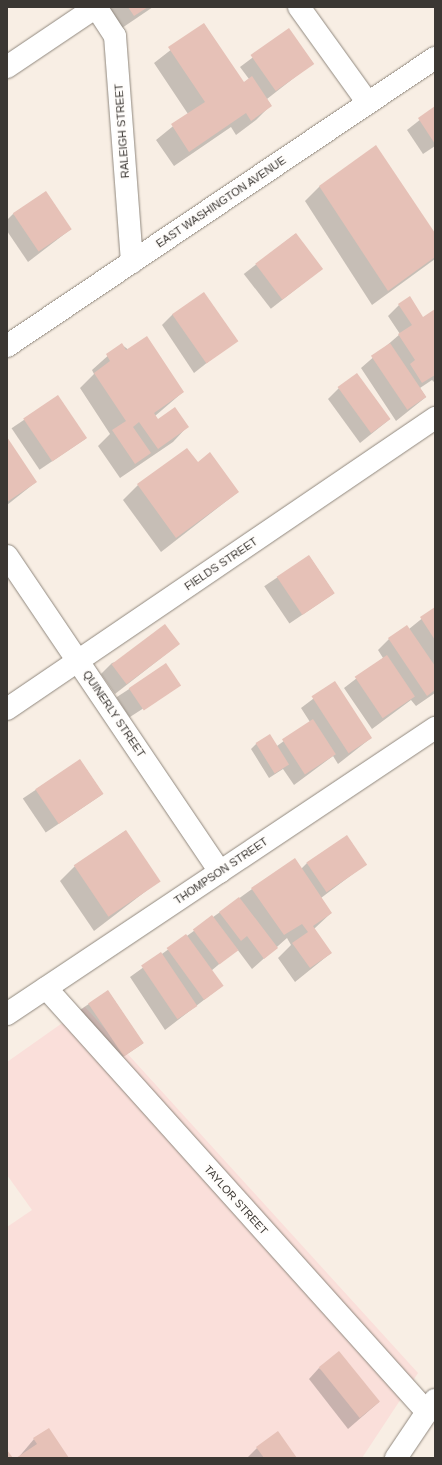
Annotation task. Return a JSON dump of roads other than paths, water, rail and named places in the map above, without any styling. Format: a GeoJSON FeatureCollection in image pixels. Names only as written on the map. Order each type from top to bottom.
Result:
{"type":"FeatureCollection","features":[{"type":"Feature","properties":{"kind":"street"},"geometry":{"type":"LineString","coordinates":[[7,67],[96,7]]}},
{"type":"Feature","properties":{"kind":"street","name":"RALEIGH STREET"},"geometry":{"type":"LineString","coordinates":[[96,7],[115,36],[132,262]]}},
{"type":"Feature","properties":{"kind":"street"},"geometry":{"type":"LineString","coordinates":[[299,7],[368,102]]}},
{"type":"Feature","properties":{"kind":"street","name":"EAST WASHINGTON AVENUE"},"geometry":{"type":"LineString","coordinates":[[7,346],[435,58]]}},
{"type":"Feature","properties":{"kind":"street","name":"FIELDS STREET"},"geometry":{"type":"LineString","coordinates":[[7,709],[435,418]]}},
{"type":"Feature","properties":{"kind":"street","name":"QUINERLY STREET"},"geometry":{"type":"LineString","coordinates":[[7,556],[220,872]]}},
{"type":"Feature","properties":{"kind":"street","name":"THOMPSON STREET"},"geometry":{"type":"LineString","coordinates":[[7,1014],[435,728]]}},
{"type":"Feature","properties":{"kind":"street","name":"TAYLOR STREET"},"geometry":{"type":"LineString","coordinates":[[46,988],[431,1406]]}},
{"type":"Feature","properties":{"kind":"street"},"geometry":{"type":"LineString","coordinates":[[396,1458],[431,1406]]}}]}
